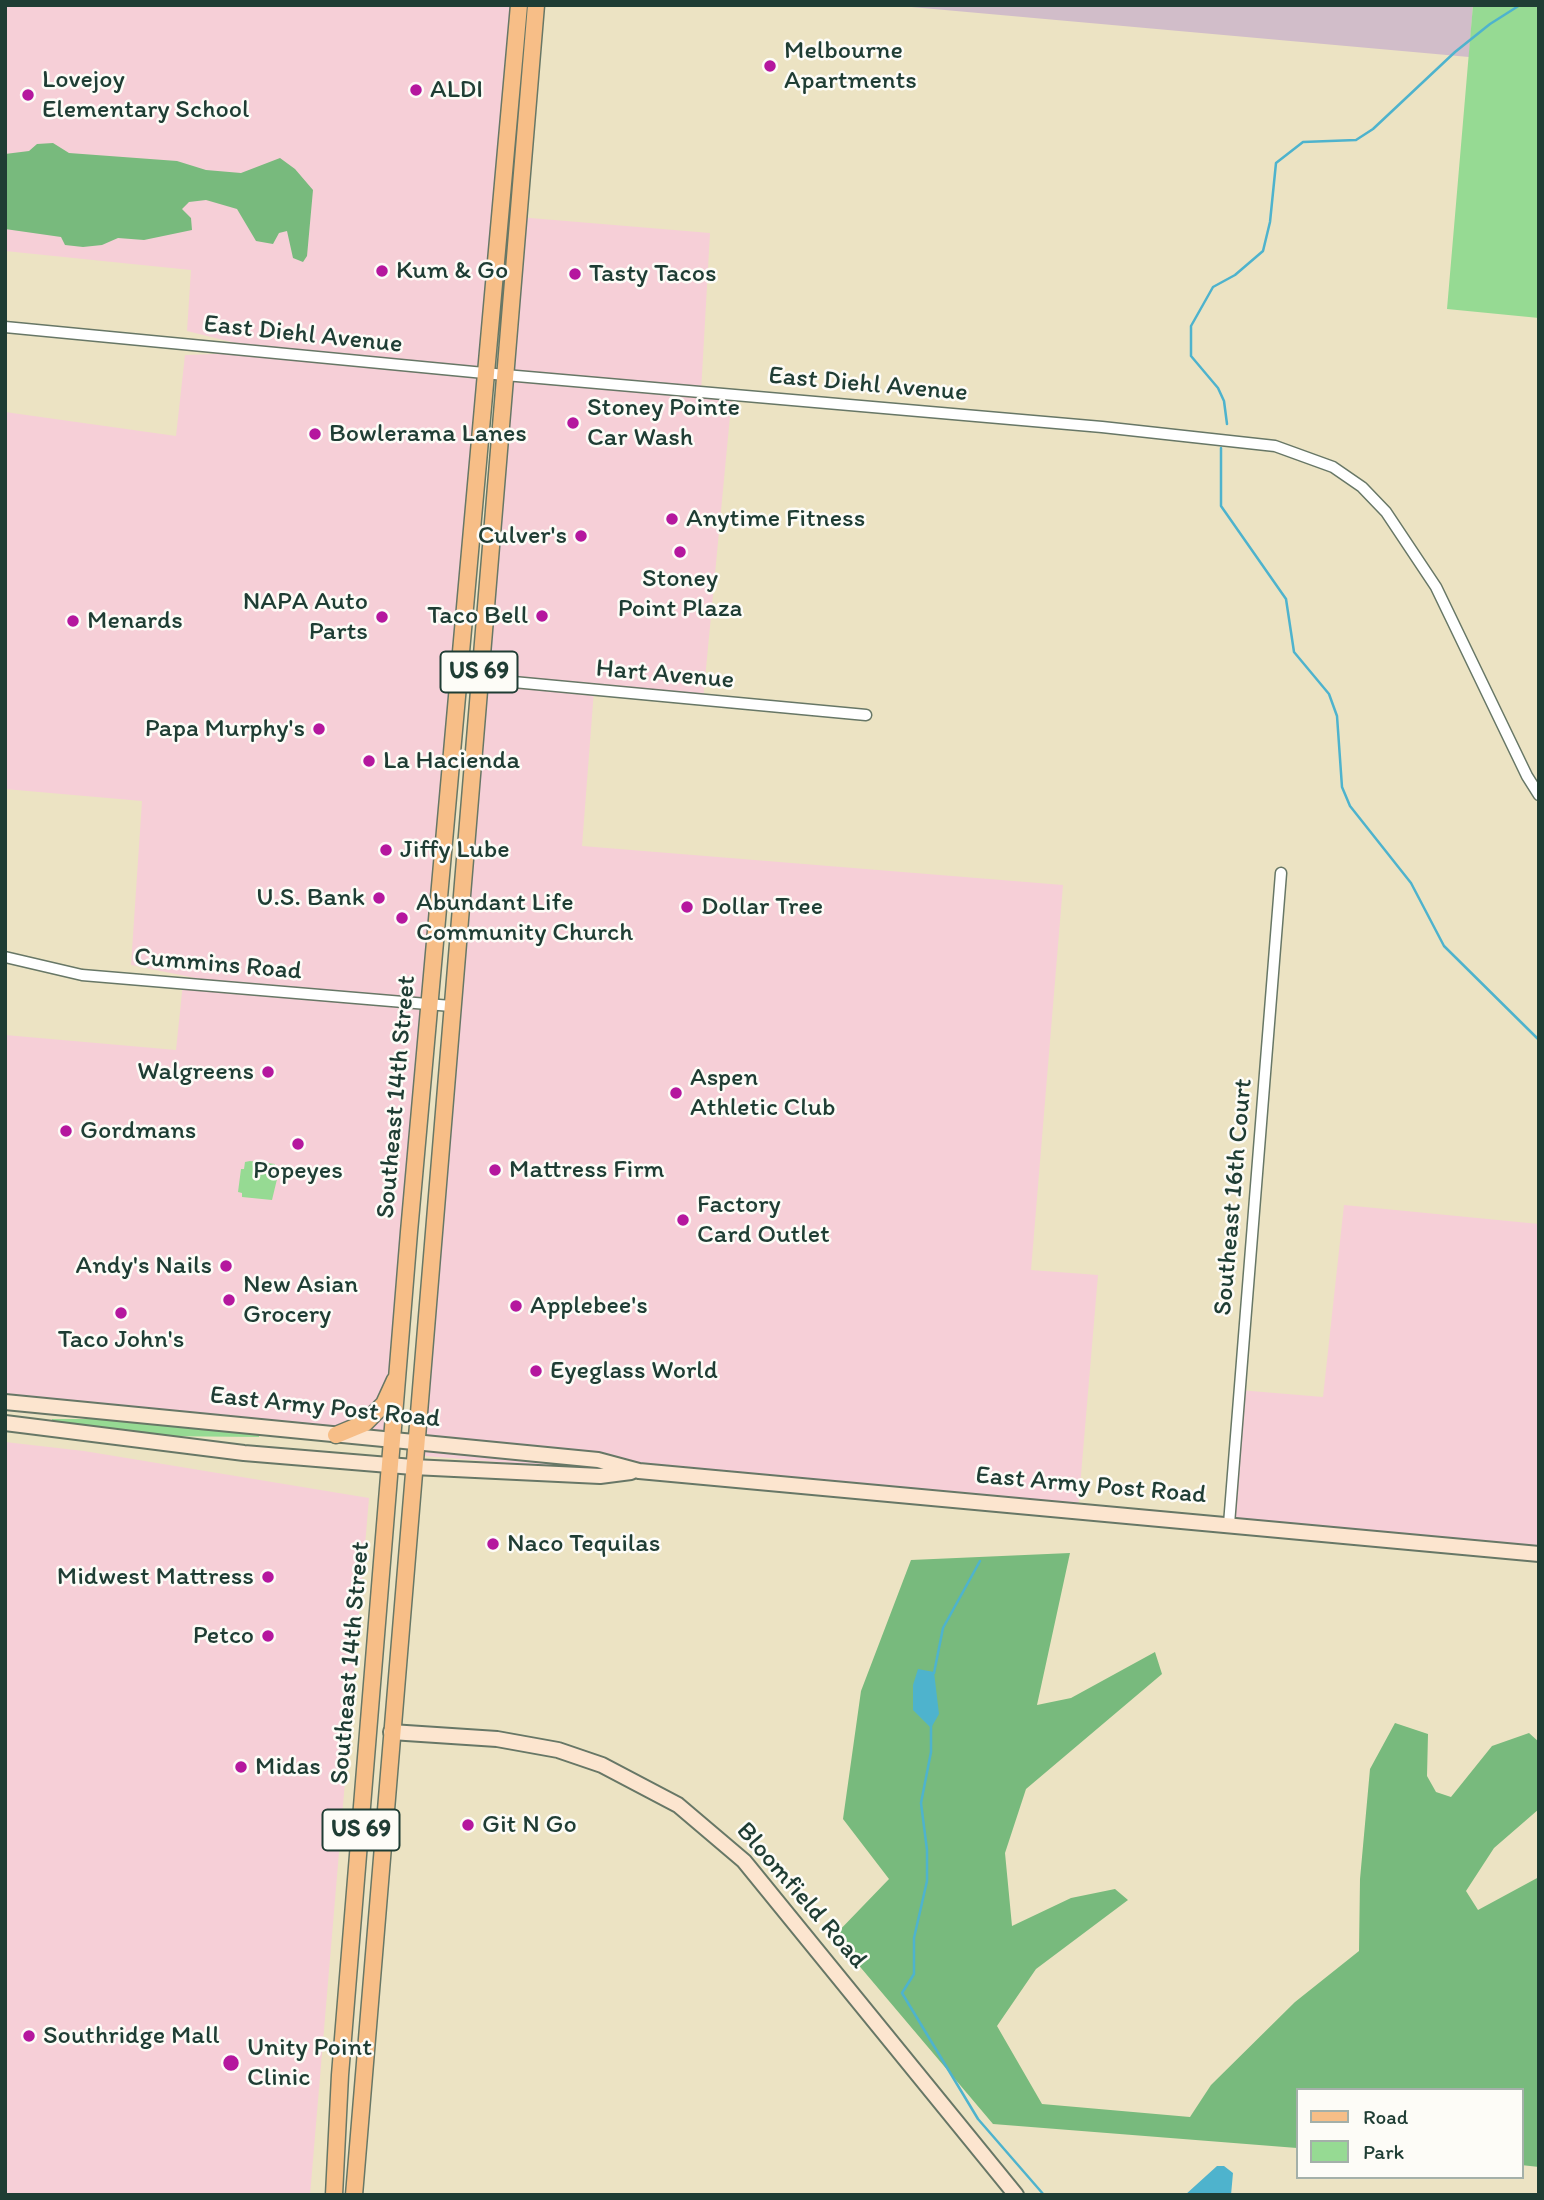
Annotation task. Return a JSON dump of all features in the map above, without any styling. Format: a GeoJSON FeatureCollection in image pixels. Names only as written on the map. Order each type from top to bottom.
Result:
{"type":"FeatureCollection","features":[{"type":"Feature","properties":{"kind":"main road","name":"Southeast 14th Street"},"geometry":{"type":"LineString","coordinates":[[334,2195],[340,2075],[430,1004],[519,5]]}},
{"type":"Feature","properties":{"kind":"main road","name":"Southeast 14th Street"},"geometry":{"type":"LineString","coordinates":[[354,2195],[536,5]]}},
{"type":"Feature","properties":{"kind":"main road"},"geometry":{"type":"LineString","coordinates":[[336,1435],[365,1423],[384,1404],[399,1371]]}},
{"type":"Feature","properties":{"kind":"main road","name":"East Army Post Road"},"geometry":{"type":"LineString","coordinates":[[5,1402],[598,1460],[639,1471],[1539,1554]]}},
{"type":"Feature","properties":{"kind":"main road","name":"East Army Post Road"},"geometry":{"type":"LineString","coordinates":[[5,1423],[244,1453],[413,1467],[600,1476],[639,1471]]}},
{"type":"Feature","properties":{"kind":"main road","name":"Bloomfield Road"},"geometry":{"type":"LineString","coordinates":[[391,1732],[497,1739],[558,1750],[602,1765],[678,1805],[713,1831],[765,1885],[1016,2195]]}},
{"type":"Feature","properties":{"kind":"street","name":"East Diehl Avenue"},"geometry":{"type":"LineString","coordinates":[[5,327],[505,375],[1248,441],[1319,460],[1362,488],[1386,512],[1413,548],[1436,587],[1527,776],[1539,795]]}},
{"type":"Feature","properties":{"kind":"street","name":"Hart Avenue"},"geometry":{"type":"LineString","coordinates":[[460,677],[866,715]]}},
{"type":"Feature","properties":{"kind":"street","name":"Southeast 16th Court"},"geometry":{"type":"LineString","coordinates":[[1228,1524],[1281,873]]}},
{"type":"Feature","properties":{"kind":"street","name":"Cummins Road"},"geometry":{"type":"LineString","coordinates":[[5,957],[82,975],[451,1006]]}},
{"type":"Feature","properties":{"kind":"shaded area"},"geometry":{"type":"Polygon","coordinates":[[[5,5],[519,5],[386,1447],[5,1411],[5,1035],[176,1050],[183,983],[230,985],[131,965],[142,801],[5,789],[5,412],[176,436],[185,355],[272,352],[187,331],[191,270],[5,251],[5,5]]]}},
{"type":"Feature","properties":{"kind":"shaded area"},"geometry":{"type":"Polygon","coordinates":[[[889,5],[1473,5],[1469,57],[889,5]]]}},
{"type":"Feature","properties":{"kind":"shaded area"},"geometry":{"type":"Polygon","coordinates":[[[518,217],[710,233],[701,392],[732,395],[703,700],[594,690],[582,846],[1063,885],[1031,1270],[1098,1275],[1078,1510],[413,1455],[518,217]]]}},
{"type":"Feature","properties":{"kind":"shaded area"},"geometry":{"type":"Polygon","coordinates":[[[1344,1205],[1539,1224],[1539,1554],[1229,1524],[1239,1390],[1323,1397],[1344,1205]]]}},
{"type":"Feature","properties":{"kind":"shaded area","name":"Southridge Mall"},"geometry":{"type":"Polygon","coordinates":[[[5,1442],[84,1451],[369,1498],[310,2195],[5,2195],[5,1442]]]}},
{"type":"Feature","properties":{"kind":"green space"},"geometry":{"type":"Polygon","coordinates":[[[1473,5],[1539,5],[1539,318],[1447,309],[1473,5]]]}},
{"type":"Feature","properties":{"kind":"green space"},"geometry":{"type":"Polygon","coordinates":[[[53,143],[69,153],[177,161],[206,170],[241,173],[280,158],[295,169],[313,190],[307,256],[303,262],[293,258],[287,231],[279,233],[273,244],[256,241],[237,209],[206,200],[189,202],[182,209],[191,218],[192,230],[144,240],[118,238],[102,245],[83,247],[65,245],[61,237],[5,229],[5,154],[29,151],[37,144],[53,143]]]}},
{"type":"Feature","properties":{"kind":"green space"},"geometry":{"type":"Polygon","coordinates":[[[245,1162],[275,1164],[274,1174],[278,1175],[272,1200],[242,1197],[242,1193],[238,1192],[241,1169],[244,1169],[245,1162]]]}},
{"type":"Feature","properties":{"kind":"green space"},"geometry":{"type":"Polygon","coordinates":[[[52,1419],[109,1419],[260,1433],[259,1437],[152,1436],[52,1422],[52,1419]]]}},
{"type":"Feature","properties":{"kind":"green space"},"geometry":{"type":"Polygon","coordinates":[[[1070,1553],[1037,1705],[1071,1698],[1155,1652],[1162,1674],[1026,1789],[1005,1853],[1012,1926],[1071,1898],[1115,1889],[1128,1900],[1036,1969],[997,2026],[1042,2104],[1190,2117],[1211,2085],[1295,2002],[1359,1951],[1360,1879],[1370,1769],[1395,1723],[1428,1734],[1427,1776],[1436,1792],[1451,1797],[1492,1746],[1529,1733],[1539,1742],[1539,1809],[1494,1848],[1466,1891],[1478,1910],[1539,1877],[1539,2167],[1523,2165],[1523,2088],[1296,2088],[1296,2148],[993,2124],[834,1936],[889,1879],[843,1819],[861,1691],[911,1560],[1070,1553]]]}},
{"type":"Feature","properties":{"kind":"water"},"geometry":{"type":"Polygon","coordinates":[[[918,1669],[934,1672],[939,1714],[931,1728],[913,1710],[913,1685],[918,1669]]]}},
{"type":"Feature","properties":{"kind":"water"},"geometry":{"type":"Polygon","coordinates":[[[1217,2166],[1224,2166],[1233,2173],[1231,2195],[1185,2195],[1217,2166]]]}},
{"type":"Feature","properties":{"kind":"waterway"},"geometry":{"type":"LineString","coordinates":[[1227,424],[1224,401],[1218,388],[1191,356],[1191,326],[1213,287],[1235,275],[1263,251],[1270,222],[1276,163],[1303,142],[1356,140],[1373,129],[1455,52],[1490,24],[1520,5]]}},
{"type":"Feature","properties":{"kind":"waterway"},"geometry":{"type":"LineString","coordinates":[[1221,448],[1221,506],[1286,599],[1294,652],[1329,694],[1337,716],[1342,787],[1350,806],[1411,883],[1444,946],[1539,1040]]}},
{"type":"Feature","properties":{"kind":"waterway"},"geometry":{"type":"LineString","coordinates":[[934,1673],[943,1628],[980,1561]]}},
{"type":"Feature","properties":{"kind":"waterway"},"geometry":{"type":"LineString","coordinates":[[931,1725],[931,1752],[921,1803],[927,1850],[927,1881],[914,1938],[914,1974],[902,1993],[978,2119],[1044,2195]]}},
{"type":"Feature","properties":{"kind":"place","name":"Melbourne Apartments"},"geometry":{"type":"Point","coordinates":[770,66]}},
{"type":"Feature","properties":{"kind":"place","name":"ALDI"},"geometry":{"type":"Point","coordinates":[416,90]}},
{"type":"Feature","properties":{"kind":"place","name":"Lovejoy Elementary School"},"geometry":{"type":"Point","coordinates":[28,95]}},
{"type":"Feature","properties":{"kind":"place","name":"Kum & Go"},"geometry":{"type":"Point","coordinates":[382,271]}},
{"type":"Feature","properties":{"kind":"place","name":"Tasty Tacos"},"geometry":{"type":"Point","coordinates":[575,274]}},
{"type":"Feature","properties":{"kind":"place","name":"Stoney Pointe Car Wash"},"geometry":{"type":"Point","coordinates":[573,423]}},
{"type":"Feature","properties":{"kind":"place","name":"Bowlerama Lanes"},"geometry":{"type":"Point","coordinates":[315,434]}},
{"type":"Feature","properties":{"kind":"place","name":"Anytime Fitness"},"geometry":{"type":"Point","coordinates":[672,519]}},
{"type":"Feature","properties":{"kind":"place","name":"Culver's"},"geometry":{"type":"Point","coordinates":[581,536]}},
{"type":"Feature","properties":{"kind":"place","name":"Stoney Point Plaza"},"geometry":{"type":"Point","coordinates":[680,552]}},
{"type":"Feature","properties":{"kind":"place","name":"Taco Bell"},"geometry":{"type":"Point","coordinates":[542,616]}},
{"type":"Feature","properties":{"kind":"place","name":"NAPA Auto Parts"},"geometry":{"type":"Point","coordinates":[382,617]}},
{"type":"Feature","properties":{"kind":"place","name":"Menards"},"geometry":{"type":"Point","coordinates":[73,621]}},
{"type":"Feature","properties":{"kind":"place","name":"Papa Murphy's"},"geometry":{"type":"Point","coordinates":[319,729]}},
{"type":"Feature","properties":{"kind":"place","name":"La Hacienda"},"geometry":{"type":"Point","coordinates":[369,761]}},
{"type":"Feature","properties":{"kind":"place","name":"Jiffy Lube"},"geometry":{"type":"Point","coordinates":[386,850]}},
{"type":"Feature","properties":{"kind":"place","name":"U.S. Bank"},"geometry":{"type":"Point","coordinates":[379,898]}},
{"type":"Feature","properties":{"kind":"place","name":"Dollar Tree"},"geometry":{"type":"Point","coordinates":[687,907]}},
{"type":"Feature","properties":{"kind":"place","name":"Abundant Life Community Church"},"geometry":{"type":"Point","coordinates":[402,918]}},
{"type":"Feature","properties":{"kind":"place","name":"Walgreens"},"geometry":{"type":"Point","coordinates":[268,1072]}},
{"type":"Feature","properties":{"kind":"place","name":"Aspen Athletic Club"},"geometry":{"type":"Point","coordinates":[676,1093]}},
{"type":"Feature","properties":{"kind":"place","name":"Gordmans"},"geometry":{"type":"Point","coordinates":[66,1131]}},
{"type":"Feature","properties":{"kind":"place","name":"Popeyes"},"geometry":{"type":"Point","coordinates":[298,1144]}},
{"type":"Feature","properties":{"kind":"place","name":"Mattress Firm"},"geometry":{"type":"Point","coordinates":[495,1170]}},
{"type":"Feature","properties":{"kind":"place","name":"Factory Card Outlet"},"geometry":{"type":"Point","coordinates":[683,1220]}},
{"type":"Feature","properties":{"kind":"place","name":"Andy's Nails"},"geometry":{"type":"Point","coordinates":[226,1266]}},
{"type":"Feature","properties":{"kind":"place","name":"New Asian Grocery"},"geometry":{"type":"Point","coordinates":[229,1300]}},
{"type":"Feature","properties":{"kind":"place","name":"Applebee's"},"geometry":{"type":"Point","coordinates":[516,1306]}},
{"type":"Feature","properties":{"kind":"place","name":"Taco John's"},"geometry":{"type":"Point","coordinates":[121,1313]}},
{"type":"Feature","properties":{"kind":"place","name":"Eyeglass World"},"geometry":{"type":"Point","coordinates":[536,1371]}},
{"type":"Feature","properties":{"kind":"place","name":"Naco Tequilas"},"geometry":{"type":"Point","coordinates":[493,1544]}},
{"type":"Feature","properties":{"kind":"place","name":"Midwest Mattress"},"geometry":{"type":"Point","coordinates":[268,1577]}},
{"type":"Feature","properties":{"kind":"place","name":"Petco"},"geometry":{"type":"Point","coordinates":[268,1636]}},
{"type":"Feature","properties":{"kind":"place","name":"Midas"},"geometry":{"type":"Point","coordinates":[241,1767]}},
{"type":"Feature","properties":{"kind":"place","name":"Git N Go"},"geometry":{"type":"Point","coordinates":[468,1825]}},
{"type":"Feature","properties":{"kind":"place","name":"Southridge Mall"},"geometry":{"type":"Point","coordinates":[29,2036]}},
{"type":"Feature","properties":{"kind":"place","name":"Unity Point Clinic"},"geometry":{"type":"Point","coordinates":[231,2063]}}]}
